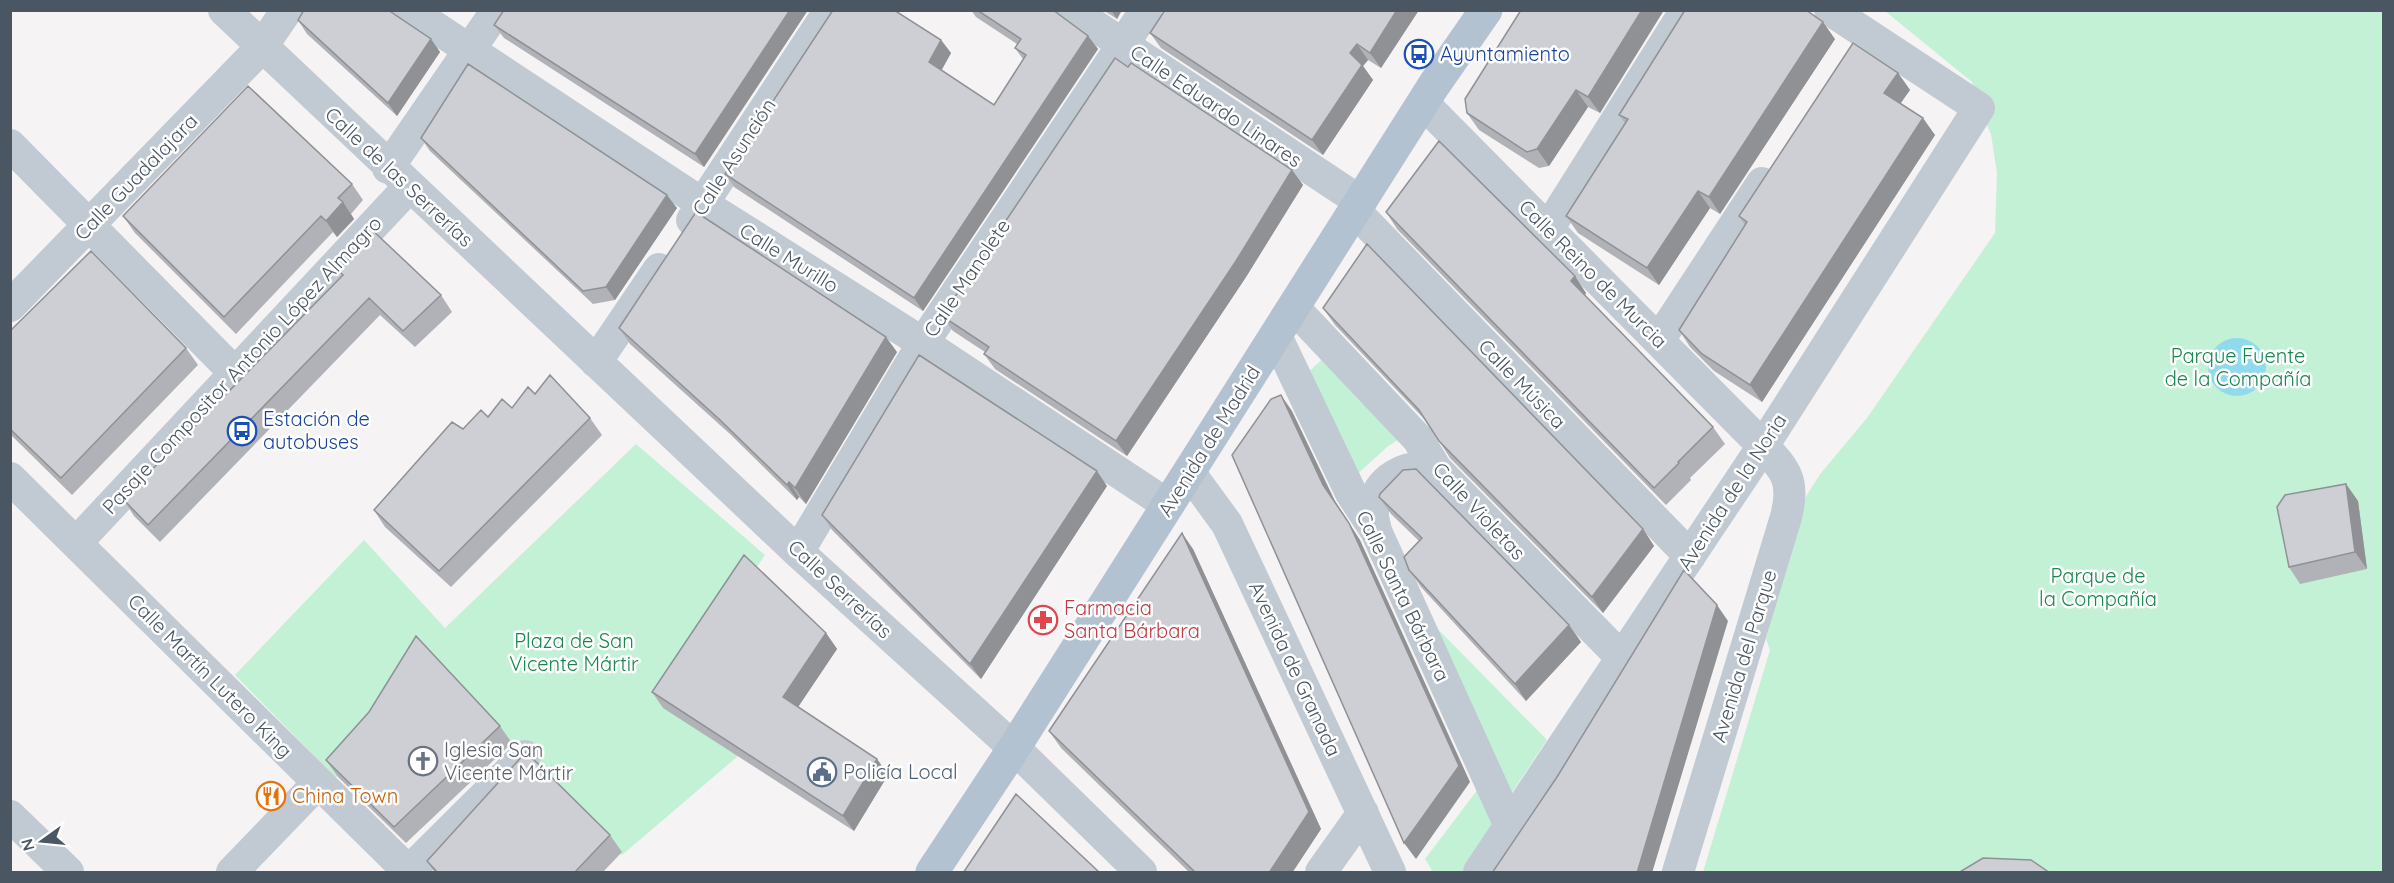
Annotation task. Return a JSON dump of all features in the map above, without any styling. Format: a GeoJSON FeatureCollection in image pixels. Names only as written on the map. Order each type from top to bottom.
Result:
{"type":"FeatureCollection","features":[{"type":"Feature","properties":{"kind":"main road","name":"Avenida de Madrid"},"geometry":{"type":"LineString","coordinates":[[932,873],[1424,103],[1486,10]]}},
{"type":"Feature","properties":{"kind":"street"},"geometry":{"type":"LineString","coordinates":[[225,10],[261,48]]}},
{"type":"Feature","properties":{"kind":"street","name":"Calle Guadalajara"},"geometry":{"type":"LineString","coordinates":[[10,306],[261,48],[287,10]]}},
{"type":"Feature","properties":{"kind":"street","name":"Calle Murillo"},"geometry":{"type":"LineString","coordinates":[[409,10],[703,204],[923,343],[1168,506]]}},
{"type":"Feature","properties":{"kind":"street","name":"Pasaje Compositor Antonio López Almagro"},"geometry":{"type":"LineString","coordinates":[[76,543],[235,373],[399,177],[471,52],[498,10]]}},
{"type":"Feature","properties":{"kind":"street","name":"Calle Asunción"},"geometry":{"type":"LineString","coordinates":[[596,362],[830,10]]}},
{"type":"Feature","properties":{"kind":"street","name":"Calle Eduardo Linares"},"geometry":{"type":"LineString","coordinates":[[1071,10],[1358,207]]}},
{"type":"Feature","properties":{"kind":"street","name":"Calle Manolete"},"geometry":{"type":"LineString","coordinates":[[798,552],[923,343],[1146,10]]}},
{"type":"Feature","properties":{"kind":"street"},"geometry":{"type":"LineString","coordinates":[[1548,229],[1686,10]]}},
{"type":"Feature","properties":{"kind":"street","name":"Avenida de la Noria"},"geometry":{"type":"LineString","coordinates":[[1479,873],[1763,446],[1979,108],[1855,41],[1830,10]]}},
{"type":"Feature","properties":{"kind":"street","name":"Calle de las Serrerías"},"geometry":{"type":"LineString","coordinates":[[261,48],[537,307]]}},
{"type":"Feature","properties":{"kind":"street","name":"Calle Reino de Murcia"},"geometry":{"type":"LineString","coordinates":[[1424,103],[1763,446]]}},
{"type":"Feature","properties":{"kind":"street"},"geometry":{"type":"LineString","coordinates":[[10,145],[91,224],[235,373]]}},
{"type":"Feature","properties":{"kind":"street"},"geometry":{"type":"LineString","coordinates":[[1659,340],[1777,161]]}},
{"type":"Feature","properties":{"kind":"street","name":"Calle Música"},"geometry":{"type":"LineString","coordinates":[[1358,207],[1690,556]]}},
{"type":"Feature","properties":{"kind":"street","name":"Calle Serrerías"},"geometry":{"type":"LineString","coordinates":[[537,307],[798,552],[1014,748],[1141,873]]}},
{"type":"Feature","properties":{"kind":"street","name":"Calle Violetas"},"geometry":{"type":"LineString","coordinates":[[1294,308],[1418,439],[1436,469],[1622,658]]}},
{"type":"Feature","properties":{"kind":"street","name":"Calle Santa Bárbara"},"geometry":{"type":"LineString","coordinates":[[1276,336],[1351,493],[1376,531],[1510,826]]}},
{"type":"Feature","properties":{"kind":"street","name":"Avenida del Parque"},"geometry":{"type":"LineString","coordinates":[[1678,873],[1791,499],[1790,482],[1784,467],[1763,446]]}},
{"type":"Feature","properties":{"kind":"street"},"geometry":{"type":"LineString","coordinates":[[1376,531],[1373,511],[1379,492],[1390,478],[1404,469],[1419,466],[1436,469]]}},
{"type":"Feature","properties":{"kind":"street","name":"Avenida de Granada"},"geometry":{"type":"LineString","coordinates":[[1190,472],[1227,524],[1390,873]]}},
{"type":"Feature","properties":{"kind":"street","name":"Calle Martín Lutero King"},"geometry":{"type":"LineString","coordinates":[[10,478],[409,872]]}},
{"type":"Feature","properties":{"kind":"street"},"geometry":{"type":"LineString","coordinates":[[409,872],[525,756]]}},
{"type":"Feature","properties":{"kind":"street"},"geometry":{"type":"LineString","coordinates":[[232,873],[318,783]]}},
{"type":"Feature","properties":{"kind":"street"},"geometry":{"type":"LineString","coordinates":[[1322,873],[1362,813]]}},
{"type":"Feature","properties":{"kind":"street"},"geometry":{"type":"LineString","coordinates":[[10,816],[68,873]]}},
{"type":"Feature","properties":{"kind":"green space","name":"Parque de la Compañía"},"geometry":{"type":"Polygon","coordinates":[[[1885,11],[2383,11],[2383,872],[1703,872],[1770,650],[1766,639],[1801,504],[1821,473],[1867,418],[1995,233],[1997,173],[1991,134],[1979,108],[1972,82],[1885,11]]]}},
{"type":"Feature","properties":{"kind":"green space"},"geometry":{"type":"Polygon","coordinates":[[[1329,353],[1404,436],[1387,447],[1351,480],[1302,378],[1329,353]]]}},
{"type":"Feature","properties":{"kind":"green space","name":"Plaza de San Vicente Mártir"},"geometry":{"type":"Polygon","coordinates":[[[636,444],[765,555],[664,707],[738,756],[622,855],[512,743],[380,728],[336,778],[235,675],[364,540],[445,628],[636,444]]]}},
{"type":"Feature","properties":{"kind":"green space"},"geometry":{"type":"Polygon","coordinates":[[[1425,616],[1547,740],[1509,797],[1425,616]]]}},
{"type":"Feature","properties":{"kind":"green space"},"geometry":{"type":"Polygon","coordinates":[[[1478,789],[1496,834],[1468,872],[1433,872],[1425,859],[1478,789]]]}},
{"type":"Feature","properties":{"kind":"water"},"geometry":{"type":"Polygon","coordinates":[[[2231,338],[2243,338],[2258,346],[2266,361],[2266,373],[2258,388],[2243,396],[2231,396],[2216,388],[2208,373],[2208,361],[2216,346],[2231,338]]]}},
{"type":"Feature","properties":{"kind":"building"},"geometry":{"type":"Polygon","coordinates":[[[304,10],[388,10],[431,39],[388,103],[298,20],[304,10]]]}},
{"type":"Feature","properties":{"kind":"building"},"geometry":{"type":"Polygon","coordinates":[[[504,10],[790,10],[695,154],[494,25],[504,10]]]}},
{"type":"Feature","properties":{"kind":"building"},"geometry":{"type":"Polygon","coordinates":[[[833,10],[894,10],[941,40],[929,62],[994,105],[1026,55],[1015,48],[1021,39],[977,10],[1053,10],[1088,36],[914,298],[725,174],[833,10]]]}},
{"type":"Feature","properties":{"kind":"building"},"geometry":{"type":"Polygon","coordinates":[[[1165,10],[1397,10],[1370,53],[1357,44],[1350,53],[1362,65],[1312,140],[1150,33],[1165,10]]]}},
{"type":"Feature","properties":{"kind":"building"},"geometry":{"type":"Polygon","coordinates":[[[1521,10],[1642,10],[1588,97],[1576,90],[1537,149],[1527,152],[1467,113],[1465,99],[1521,10]]]}},
{"type":"Feature","properties":{"kind":"building"},"geometry":{"type":"Polygon","coordinates":[[[1685,10],[1806,10],[1823,22],[1709,197],[1698,191],[1647,268],[1566,216],[1628,119],[1619,115],[1685,10]]]}},
{"type":"Feature","properties":{"kind":"building"},"geometry":{"type":"Polygon","coordinates":[[[1853,43],[1898,73],[1884,93],[1923,118],[1750,385],[1702,354],[1679,330],[1747,222],[1739,216],[1853,43]]]}},
{"type":"Feature","properties":{"kind":"building"},"geometry":{"type":"Polygon","coordinates":[[[1115,58],[1128,67],[1131,63],[1292,170],[1236,261],[1116,441],[984,354],[989,347],[942,316],[1115,58]]]}},
{"type":"Feature","properties":{"kind":"building"},"geometry":{"type":"Polygon","coordinates":[[[468,64],[667,195],[606,287],[583,291],[421,138],[468,64]]]}},
{"type":"Feature","properties":{"kind":"building"},"geometry":{"type":"Polygon","coordinates":[[[248,86],[352,184],[338,198],[343,202],[326,221],[321,216],[224,317],[123,216],[248,86]]]}},
{"type":"Feature","properties":{"kind":"building"},"geometry":{"type":"Polygon","coordinates":[[[1439,141],[1575,276],[1571,281],[1713,427],[1654,488],[1386,212],[1439,141]]]}},
{"type":"Feature","properties":{"kind":"building"},"geometry":{"type":"Polygon","coordinates":[[[696,212],[886,337],[795,488],[789,482],[787,485],[619,328],[696,212]]]}},
{"type":"Feature","properties":{"kind":"building"},"geometry":{"type":"Polygon","coordinates":[[[369,227],[441,295],[403,331],[369,298],[148,525],[123,499],[343,275],[338,270],[354,253],[349,248],[369,227]]]}},
{"type":"Feature","properties":{"kind":"building"},"geometry":{"type":"Polygon","coordinates":[[[1367,244],[1643,529],[1592,597],[1439,441],[1419,410],[1323,308],[1367,244]]]}},
{"type":"Feature","properties":{"kind":"building"},"geometry":{"type":"Polygon","coordinates":[[[91,251],[186,348],[61,478],[10,429],[10,331],[91,251]]]}},
{"type":"Feature","properties":{"kind":"building"},"geometry":{"type":"Polygon","coordinates":[[[919,355],[1097,471],[970,664],[822,515],[919,355]]]}},
{"type":"Feature","properties":{"kind":"building"},"geometry":{"type":"Polygon","coordinates":[[[550,375],[590,418],[439,571],[374,510],[452,422],[463,429],[481,410],[488,417],[502,399],[512,408],[528,387],[535,394],[550,375]]]}},
{"type":"Feature","properties":{"kind":"building"},"geometry":{"type":"Polygon","coordinates":[[[1281,395],[1323,485],[1349,523],[1459,766],[1404,843],[1232,455],[1271,399],[1281,395]]]}},
{"type":"Feature","properties":{"kind":"building"},"geometry":{"type":"Polygon","coordinates":[[[1416,469],[1569,625],[1515,684],[1409,570],[1404,557],[1422,538],[1379,497],[1403,470],[1416,469]]]}},
{"type":"Feature","properties":{"kind":"building"},"geometry":{"type":"Polygon","coordinates":[[[2346,484],[2355,552],[2289,567],[2277,507],[2285,495],[2346,484]]]}},
{"type":"Feature","properties":{"kind":"building"},"geometry":{"type":"Polygon","coordinates":[[[1182,533],[1309,812],[1269,873],[1196,873],[1049,731],[1182,533]]]}},
{"type":"Feature","properties":{"kind":"building"},"geometry":{"type":"Polygon","coordinates":[[[744,555],[826,633],[783,697],[877,759],[843,816],[652,692],[744,555]]]}},
{"type":"Feature","properties":{"kind":"building"},"geometry":{"type":"Polygon","coordinates":[[[1684,570],[1717,605],[1637,873],[1492,873],[1557,777],[1684,570]]]}},
{"type":"Feature","properties":{"kind":"building","name":"Iglesia San Vicente Mártir"},"geometry":{"type":"Polygon","coordinates":[[[416,636],[500,726],[394,827],[326,760],[369,712],[416,636]]]}},
{"type":"Feature","properties":{"kind":"building"},"geometry":{"type":"Polygon","coordinates":[[[526,752],[610,835],[574,873],[438,873],[427,861],[526,752]]]}},
{"type":"Feature","properties":{"kind":"building"},"geometry":{"type":"Polygon","coordinates":[[[1016,794],[1100,873],[963,873],[1016,794]]]}},
{"type":"Feature","properties":{"kind":"building"},"geometry":{"type":"Polygon","coordinates":[[[1983,858],[2031,860],[2050,873],[1958,873],[1983,858]]]}},
{"type":"Feature","properties":{"kind":"place","name":"Ayuntamiento"},"geometry":{"type":"Point","coordinates":[1419,54]}},
{"type":"Feature","properties":{"kind":"place","name":"Estación de autobuses"},"geometry":{"type":"Point","coordinates":[242,431]}},
{"type":"Feature","properties":{"kind":"place","name":"Farmacia Santa Bárbara"},"geometry":{"type":"Point","coordinates":[1043,620]}},
{"type":"Feature","properties":{"kind":"place","name":"Iglesia San Vicente Mártir"},"geometry":{"type":"Point","coordinates":[423,761]}},
{"type":"Feature","properties":{"kind":"place","name":"Policía Local"},"geometry":{"type":"Point","coordinates":[822,772]}},
{"type":"Feature","properties":{"kind":"place","name":"China Town"},"geometry":{"type":"Point","coordinates":[271,796]}},
{"type":"Feature","properties":{"kind":"park label","name":"Parque Fuente de la Compañía"},"geometry":{"type":"Point","coordinates":[2238,368]}}]}
